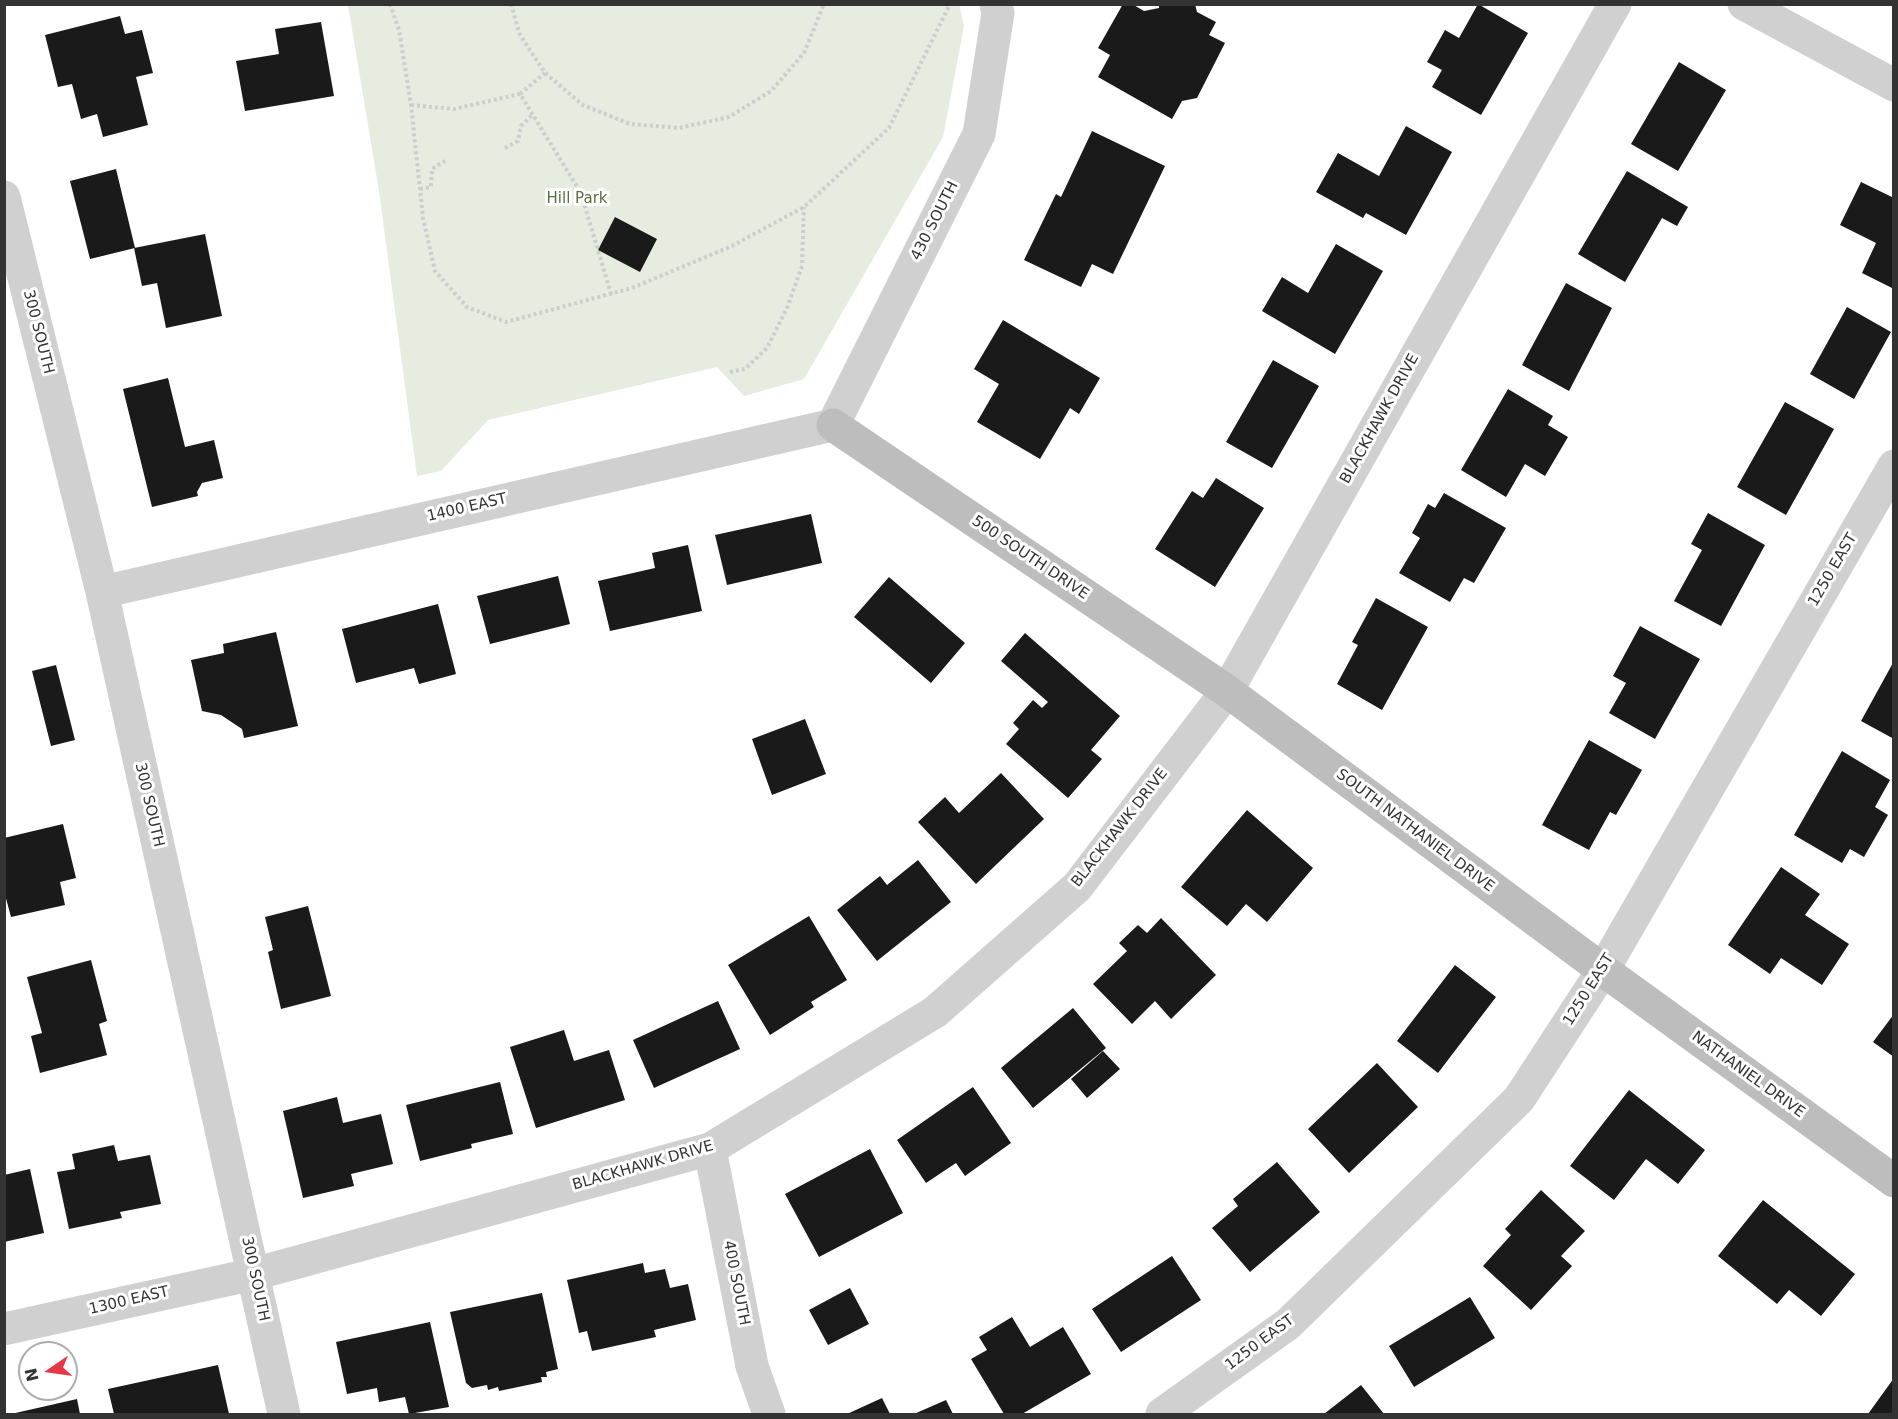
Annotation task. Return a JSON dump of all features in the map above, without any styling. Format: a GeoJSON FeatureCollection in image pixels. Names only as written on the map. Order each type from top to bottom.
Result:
{"type":"FeatureCollection","features":[{"type":"Feature","properties":{"kind":"street","name":"430 SOUTH"},"geometry":{"type":"LineString","coordinates":[[833,425],[979,134],[998,13],[996,4]]}},
{"type":"Feature","properties":{"kind":"street","name":"BLACKHAWK DRIVE"},"geometry":{"type":"LineString","coordinates":[[254,1274],[710,1149],[935,1012],[1077,887],[1227,691],[1615,4]]}},
{"type":"Feature","properties":{"kind":"street"},"geometry":{"type":"LineString","coordinates":[[1744,4],[1893,85]]}},
{"type":"Feature","properties":{"kind":"street","name":"300 SOUTH"},"geometry":{"type":"LineString","coordinates":[[4,197],[102,592],[284,1414]]}},
{"type":"Feature","properties":{"kind":"street","name":"1400 EAST"},"geometry":{"type":"LineString","coordinates":[[102,592],[833,425]]}},
{"type":"Feature","properties":{"kind":"street","name":"500 SOUTH DRIVE"},"geometry":{"type":"LineString","coordinates":[[833,425],[1227,691]]}},
{"type":"Feature","properties":{"kind":"street","name":"1250 EAST"},"geometry":{"type":"LineString","coordinates":[[1162,1414],[1288,1324],[1519,1099],[1603,970],[1893,465]]}},
{"type":"Feature","properties":{"kind":"street","name":"SOUTH NATHANIEL DRIVE"},"geometry":{"type":"LineString","coordinates":[[1227,691],[1603,970]]}},
{"type":"Feature","properties":{"kind":"street","name":"NATHANIEL DRIVE"},"geometry":{"type":"LineString","coordinates":[[1603,970],[1893,1181]]}},
{"type":"Feature","properties":{"kind":"street","name":"400 SOUTH"},"geometry":{"type":"LineString","coordinates":[[710,1149],[752,1366],[769,1414]]}},
{"type":"Feature","properties":{"kind":"street","name":"1300 EAST"},"geometry":{"type":"LineString","coordinates":[[4,1329],[254,1274]]}},
{"type":"Feature","properties":{"kind":"path"},"geometry":{"type":"LineString","coordinates":[[390,4],[399,30],[411,105],[423,218],[435,271],[467,307],[506,322],[611,294],[732,246],[804,207],[889,128],[950,4]]}},
{"type":"Feature","properties":{"kind":"path"},"geometry":{"type":"LineString","coordinates":[[511,4],[520,35],[545,72],[583,105],[630,124],[679,128],[729,117],[771,91],[804,53],[824,4]]}},
{"type":"Feature","properties":{"kind":"path"},"geometry":{"type":"LineString","coordinates":[[411,105],[454,109],[520,94],[545,72]]}},
{"type":"Feature","properties":{"kind":"path"},"geometry":{"type":"LineString","coordinates":[[520,94],[581,193],[611,294]]}},
{"type":"Feature","properties":{"kind":"path"},"geometry":{"type":"LineString","coordinates":[[505,148],[518,141],[522,126],[532,115]]}},
{"type":"Feature","properties":{"kind":"path"},"geometry":{"type":"LineString","coordinates":[[420,189],[430,187],[432,169],[444,161]]}},
{"type":"Feature","properties":{"kind":"path"},"geometry":{"type":"LineString","coordinates":[[730,372],[745,369],[767,348],[787,308],[802,266],[804,207]]}},
{"type":"Feature","properties":{"kind":"green space","name":"Hill Park"},"geometry":{"type":"Polygon","coordinates":[[[959,4],[964,26],[943,137],[804,379],[744,396],[717,367],[488,420],[441,471],[417,476],[379,191],[348,5],[959,4]]]}},
{"type":"Feature","properties":{"kind":"building"},"geometry":{"type":"Polygon","coordinates":[[[1123,4],[1132,4],[1144,11],[1159,8],[1159,4],[1195,4],[1197,12],[1216,22],[1209,35],[1225,43],[1197,98],[1182,101],[1172,119],[1098,77],[1110,55],[1098,48],[1123,4]]]}},
{"type":"Feature","properties":{"kind":"building"},"geometry":{"type":"Polygon","coordinates":[[[1478,4],[1528,33],[1481,115],[1432,87],[1442,70],[1427,62],[1445,30],[1459,38],[1478,4]]]}},
{"type":"Feature","properties":{"kind":"building"},"geometry":{"type":"Polygon","coordinates":[[[120,16],[125,34],[142,30],[153,73],[136,77],[148,125],[103,137],[97,114],[81,119],[72,84],[58,87],[45,35],[120,16]]]}},
{"type":"Feature","properties":{"kind":"building"},"geometry":{"type":"Polygon","coordinates":[[[321,22],[334,96],[245,111],[236,61],[279,54],[275,29],[321,22]]]}},
{"type":"Feature","properties":{"kind":"building"},"geometry":{"type":"Polygon","coordinates":[[[1679,62],[1726,90],[1678,171],[1631,144],[1679,62]]]}},
{"type":"Feature","properties":{"kind":"building"},"geometry":{"type":"Polygon","coordinates":[[[1406,126],[1452,152],[1406,235],[1366,213],[1363,218],[1316,192],[1338,153],[1379,176],[1406,126]]]}},
{"type":"Feature","properties":{"kind":"building"},"geometry":{"type":"Polygon","coordinates":[[[1092,131],[1165,166],[1113,274],[1092,264],[1081,287],[1024,260],[1056,194],[1061,197],[1092,131]]]}},
{"type":"Feature","properties":{"kind":"building"},"geometry":{"type":"Polygon","coordinates":[[[116,169],[135,248],[90,259],[70,181],[116,169]]]}},
{"type":"Feature","properties":{"kind":"building"},"geometry":{"type":"Polygon","coordinates":[[[1627,171],[1688,207],[1677,226],[1662,218],[1625,282],[1578,254],[1627,171]]]}},
{"type":"Feature","properties":{"kind":"building"},"geometry":{"type":"Polygon","coordinates":[[[1861,182],[1894,198],[1894,289],[1862,273],[1876,243],[1840,225],[1861,182]]]}},
{"type":"Feature","properties":{"kind":"building"},"geometry":{"type":"Polygon","coordinates":[[[615,217],[657,239],[640,272],[598,250],[615,217]]]}},
{"type":"Feature","properties":{"kind":"building"},"geometry":{"type":"Polygon","coordinates":[[[205,234],[222,316],[166,328],[157,283],[142,286],[134,248],[205,234]]]}},
{"type":"Feature","properties":{"kind":"building"},"geometry":{"type":"Polygon","coordinates":[[[1336,244],[1383,271],[1335,354],[1262,311],[1282,277],[1308,293],[1336,244]]]}},
{"type":"Feature","properties":{"kind":"building"},"geometry":{"type":"Polygon","coordinates":[[[1566,283],[1612,308],[1569,391],[1522,365],[1566,283]]]}},
{"type":"Feature","properties":{"kind":"building"},"geometry":{"type":"Polygon","coordinates":[[[1847,307],[1891,332],[1854,399],[1810,374],[1847,307]]]}},
{"type":"Feature","properties":{"kind":"building"},"geometry":{"type":"Polygon","coordinates":[[[1003,320],[1100,378],[1079,414],[1070,408],[1040,459],[977,422],[999,384],[974,369],[1003,320]]]}},
{"type":"Feature","properties":{"kind":"building"},"geometry":{"type":"Polygon","coordinates":[[[1273,360],[1319,386],[1272,468],[1226,442],[1273,360]]]}},
{"type":"Feature","properties":{"kind":"building"},"geometry":{"type":"Polygon","coordinates":[[[168,378],[185,447],[214,440],[223,478],[202,483],[197,492],[198,496],[152,507],[123,389],[168,378]]]}},
{"type":"Feature","properties":{"kind":"building"},"geometry":{"type":"Polygon","coordinates":[[[1508,389],[1553,416],[1548,425],[1568,437],[1545,476],[1525,464],[1506,497],[1461,470],[1508,389]]]}},
{"type":"Feature","properties":{"kind":"building"},"geometry":{"type":"Polygon","coordinates":[[[1785,402],[1834,429],[1786,515],[1737,487],[1785,402]]]}},
{"type":"Feature","properties":{"kind":"building"},"geometry":{"type":"Polygon","coordinates":[[[1216,478],[1264,508],[1215,587],[1155,549],[1192,491],[1203,498],[1216,478]]]}},
{"type":"Feature","properties":{"kind":"building"},"geometry":{"type":"Polygon","coordinates":[[[1444,493],[1506,528],[1474,583],[1464,578],[1450,602],[1399,573],[1420,538],[1412,533],[1428,504],[1435,508],[1444,493]]]}},
{"type":"Feature","properties":{"kind":"building"},"geometry":{"type":"Polygon","coordinates":[[[1708,513],[1765,545],[1721,626],[1674,601],[1702,550],[1691,544],[1708,513]]]}},
{"type":"Feature","properties":{"kind":"building"},"geometry":{"type":"Polygon","coordinates":[[[811,514],[822,563],[727,585],[715,535],[811,514]]]}},
{"type":"Feature","properties":{"kind":"building"},"geometry":{"type":"Polygon","coordinates":[[[688,545],[702,611],[610,631],[598,581],[655,568],[652,553],[688,545]]]}},
{"type":"Feature","properties":{"kind":"building"},"geometry":{"type":"Polygon","coordinates":[[[558,576],[570,624],[490,644],[477,596],[558,576]]]}},
{"type":"Feature","properties":{"kind":"building"},"geometry":{"type":"Polygon","coordinates":[[[889,577],[965,643],[931,683],[854,617],[889,577]]]}},
{"type":"Feature","properties":{"kind":"building"},"geometry":{"type":"Polygon","coordinates":[[[1376,598],[1428,627],[1382,710],[1337,684],[1358,645],[1352,642],[1376,598]]]}},
{"type":"Feature","properties":{"kind":"building"},"geometry":{"type":"Polygon","coordinates":[[[438,604],[456,674],[419,684],[414,668],[356,683],[342,629],[438,604]]]}},
{"type":"Feature","properties":{"kind":"building"},"geometry":{"type":"Polygon","coordinates":[[[1640,626],[1700,659],[1655,739],[1609,713],[1626,683],[1613,676],[1640,626]]]}},
{"type":"Feature","properties":{"kind":"building"},"geometry":{"type":"Polygon","coordinates":[[[276,632],[298,726],[244,738],[242,729],[221,715],[202,711],[191,660],[224,653],[223,644],[276,632]]]}},
{"type":"Feature","properties":{"kind":"building"},"geometry":{"type":"Polygon","coordinates":[[[1025,633],[1120,716],[1091,750],[1102,759],[1068,798],[1006,744],[1019,729],[1013,723],[1033,700],[1042,708],[1048,702],[1001,661],[1025,633]]]}},
{"type":"Feature","properties":{"kind":"building"},"geometry":{"type":"Polygon","coordinates":[[[1894,661],[1894,739],[1861,721],[1894,661]]]}},
{"type":"Feature","properties":{"kind":"building"},"geometry":{"type":"Polygon","coordinates":[[[56,665],[75,740],[51,746],[32,671],[56,665]]]}},
{"type":"Feature","properties":{"kind":"building"},"geometry":{"type":"Polygon","coordinates":[[[805,719],[826,774],[772,795],[752,739],[805,719]]]}},
{"type":"Feature","properties":{"kind":"building"},"geometry":{"type":"Polygon","coordinates":[[[1589,740],[1642,770],[1616,815],[1610,812],[1589,850],[1542,825],[1589,740]]]}},
{"type":"Feature","properties":{"kind":"building"},"geometry":{"type":"Polygon","coordinates":[[[1842,751],[1890,780],[1875,807],[1888,815],[1864,857],[1850,849],[1842,863],[1794,835],[1842,751]]]}},
{"type":"Feature","properties":{"kind":"building"},"geometry":{"type":"Polygon","coordinates":[[[1001,773],[1044,819],[976,884],[918,822],[945,797],[959,813],[1001,773]]]}},
{"type":"Feature","properties":{"kind":"building"},"geometry":{"type":"Polygon","coordinates":[[[1247,810],[1313,868],[1267,922],[1246,904],[1227,926],[1181,887],[1247,810]]]}},
{"type":"Feature","properties":{"kind":"building"},"geometry":{"type":"Polygon","coordinates":[[[63,824],[76,878],[60,882],[65,905],[11,917],[4,891],[4,838],[63,824]]]}},
{"type":"Feature","properties":{"kind":"building"},"geometry":{"type":"Polygon","coordinates":[[[918,860],[951,902],[877,961],[837,910],[880,876],[887,885],[918,860]]]}},
{"type":"Feature","properties":{"kind":"building"},"geometry":{"type":"Polygon","coordinates":[[[1781,867],[1820,894],[1805,915],[1849,944],[1822,985],[1781,958],[1770,974],[1728,945],[1781,867]]]}},
{"type":"Feature","properties":{"kind":"building"},"geometry":{"type":"Polygon","coordinates":[[[308,906],[331,996],[281,1009],[268,952],[273,950],[265,917],[308,906]]]}},
{"type":"Feature","properties":{"kind":"building"},"geometry":{"type":"Polygon","coordinates":[[[809,916],[847,980],[811,1002],[814,1007],[770,1035],[728,965],[809,916]]]}},
{"type":"Feature","properties":{"kind":"building"},"geometry":{"type":"Polygon","coordinates":[[[1161,918],[1216,975],[1171,1019],[1155,1001],[1132,1024],[1093,984],[1127,951],[1119,943],[1138,925],[1147,933],[1161,918]]]}},
{"type":"Feature","properties":{"kind":"building"},"geometry":{"type":"Polygon","coordinates":[[[91,960],[107,1021],[99,1024],[107,1055],[40,1073],[31,1036],[42,1033],[27,977],[91,960]]]}},
{"type":"Feature","properties":{"kind":"building"},"geometry":{"type":"Polygon","coordinates":[[[1455,965],[1496,997],[1438,1073],[1397,1041],[1455,965]]]}},
{"type":"Feature","properties":{"kind":"building"},"geometry":{"type":"Polygon","coordinates":[[[718,1001],[740,1049],[654,1088],[633,1040],[718,1001]]]}},
{"type":"Feature","properties":{"kind":"building"},"geometry":{"type":"Polygon","coordinates":[[[1073,1008],[1106,1048],[1033,1108],[1001,1068],[1073,1008]]]}},
{"type":"Feature","properties":{"kind":"building"},"geometry":{"type":"Polygon","coordinates":[[[1894,1014],[1894,1057],[1873,1042],[1894,1014]]]}},
{"type":"Feature","properties":{"kind":"building"},"geometry":{"type":"Polygon","coordinates":[[[564,1030],[574,1061],[609,1050],[625,1100],[536,1128],[510,1047],[564,1030]]]}},
{"type":"Feature","properties":{"kind":"building"},"geometry":{"type":"Polygon","coordinates":[[[1103,1051],[1120,1069],[1087,1098],[1071,1079],[1103,1051]]]}},
{"type":"Feature","properties":{"kind":"building"},"geometry":{"type":"Polygon","coordinates":[[[1377,1063],[1418,1107],[1349,1173],[1308,1129],[1377,1063]]]}},
{"type":"Feature","properties":{"kind":"building"},"geometry":{"type":"Polygon","coordinates":[[[500,1082],[513,1134],[471,1144],[472,1148],[420,1161],[406,1105],[500,1082]]]}},
{"type":"Feature","properties":{"kind":"building"},"geometry":{"type":"Polygon","coordinates":[[[973,1087],[1011,1143],[965,1176],[956,1163],[926,1183],[897,1140],[973,1087]]]}},
{"type":"Feature","properties":{"kind":"building"},"geometry":{"type":"Polygon","coordinates":[[[1629,1090],[1705,1150],[1678,1184],[1646,1159],[1614,1200],[1570,1166],[1629,1090]]]}},
{"type":"Feature","properties":{"kind":"building"},"geometry":{"type":"Polygon","coordinates":[[[337,1097],[343,1123],[381,1114],[393,1164],[351,1174],[354,1186],[303,1198],[283,1111],[337,1097]]]}},
{"type":"Feature","properties":{"kind":"building"},"geometry":{"type":"Polygon","coordinates":[[[114,1145],[118,1161],[150,1155],[161,1204],[120,1212],[122,1218],[69,1229],[57,1172],[75,1169],[72,1154],[114,1145]]]}},
{"type":"Feature","properties":{"kind":"building"},"geometry":{"type":"Polygon","coordinates":[[[870,1149],[903,1213],[819,1257],[785,1194],[870,1149]]]}},
{"type":"Feature","properties":{"kind":"building"},"geometry":{"type":"Polygon","coordinates":[[[1277,1162],[1320,1212],[1250,1272],[1212,1228],[1238,1206],[1233,1199],[1277,1162]]]}},
{"type":"Feature","properties":{"kind":"building"},"geometry":{"type":"Polygon","coordinates":[[[30,1169],[44,1233],[4,1242],[4,1175],[30,1169]]]}},
{"type":"Feature","properties":{"kind":"building"},"geometry":{"type":"Polygon","coordinates":[[[1541,1190],[1585,1231],[1561,1256],[1572,1266],[1531,1310],[1483,1266],[1511,1235],[1505,1229],[1541,1190]]]}},
{"type":"Feature","properties":{"kind":"building"},"geometry":{"type":"Polygon","coordinates":[[[1763,1200],[1855,1274],[1821,1316],[1789,1290],[1777,1304],[1718,1256],[1763,1200]]]}},
{"type":"Feature","properties":{"kind":"building"},"geometry":{"type":"Polygon","coordinates":[[[1172,1256],[1201,1300],[1121,1352],[1092,1309],[1172,1256]]]}},
{"type":"Feature","properties":{"kind":"building"},"geometry":{"type":"Polygon","coordinates":[[[643,1263],[645,1273],[665,1269],[670,1288],[688,1284],[696,1320],[654,1330],[656,1337],[592,1351],[587,1331],[579,1333],[567,1280],[643,1263]]]}},
{"type":"Feature","properties":{"kind":"building"},"geometry":{"type":"Polygon","coordinates":[[[850,1288],[869,1324],[828,1345],[809,1310],[850,1288]]]}},
{"type":"Feature","properties":{"kind":"building"},"geometry":{"type":"Polygon","coordinates":[[[542,1293],[558,1369],[546,1372],[547,1377],[541,1377],[542,1382],[499,1391],[498,1387],[488,1390],[487,1385],[472,1388],[466,1383],[450,1312],[542,1293]]]}},
{"type":"Feature","properties":{"kind":"building"},"geometry":{"type":"Polygon","coordinates":[[[1470,1297],[1495,1338],[1414,1387],[1389,1346],[1470,1297]]]}},
{"type":"Feature","properties":{"kind":"building"},"geometry":{"type":"Polygon","coordinates":[[[1012,1317],[1030,1347],[1063,1327],[1091,1374],[1022,1414],[1004,1414],[971,1359],[987,1350],[979,1337],[1012,1317]]]}},
{"type":"Feature","properties":{"kind":"building"},"geometry":{"type":"Polygon","coordinates":[[[430,1322],[449,1407],[409,1414],[405,1397],[379,1402],[377,1388],[347,1394],[336,1342],[430,1322]]]}},
{"type":"Feature","properties":{"kind":"building"},"geometry":{"type":"Polygon","coordinates":[[[218,1365],[229,1414],[114,1414],[108,1389],[218,1365]]]}},
{"type":"Feature","properties":{"kind":"building"},"geometry":{"type":"Polygon","coordinates":[[[1894,1378],[1894,1414],[1868,1414],[1894,1378]]]}},
{"type":"Feature","properties":{"kind":"building"},"geometry":{"type":"Polygon","coordinates":[[[1361,1385],[1384,1414],[1324,1414],[1361,1385]]]}},
{"type":"Feature","properties":{"kind":"building"},"geometry":{"type":"Polygon","coordinates":[[[882,1398],[890,1414],[847,1414],[882,1398]]]}},
{"type":"Feature","properties":{"kind":"building"},"geometry":{"type":"Polygon","coordinates":[[[946,1400],[953,1414],[914,1414],[946,1400]]]}},
{"type":"Feature","properties":{"kind":"building"},"geometry":{"type":"Polygon","coordinates":[[[77,1401],[80,1414],[11,1414],[77,1401]]]}}]}
